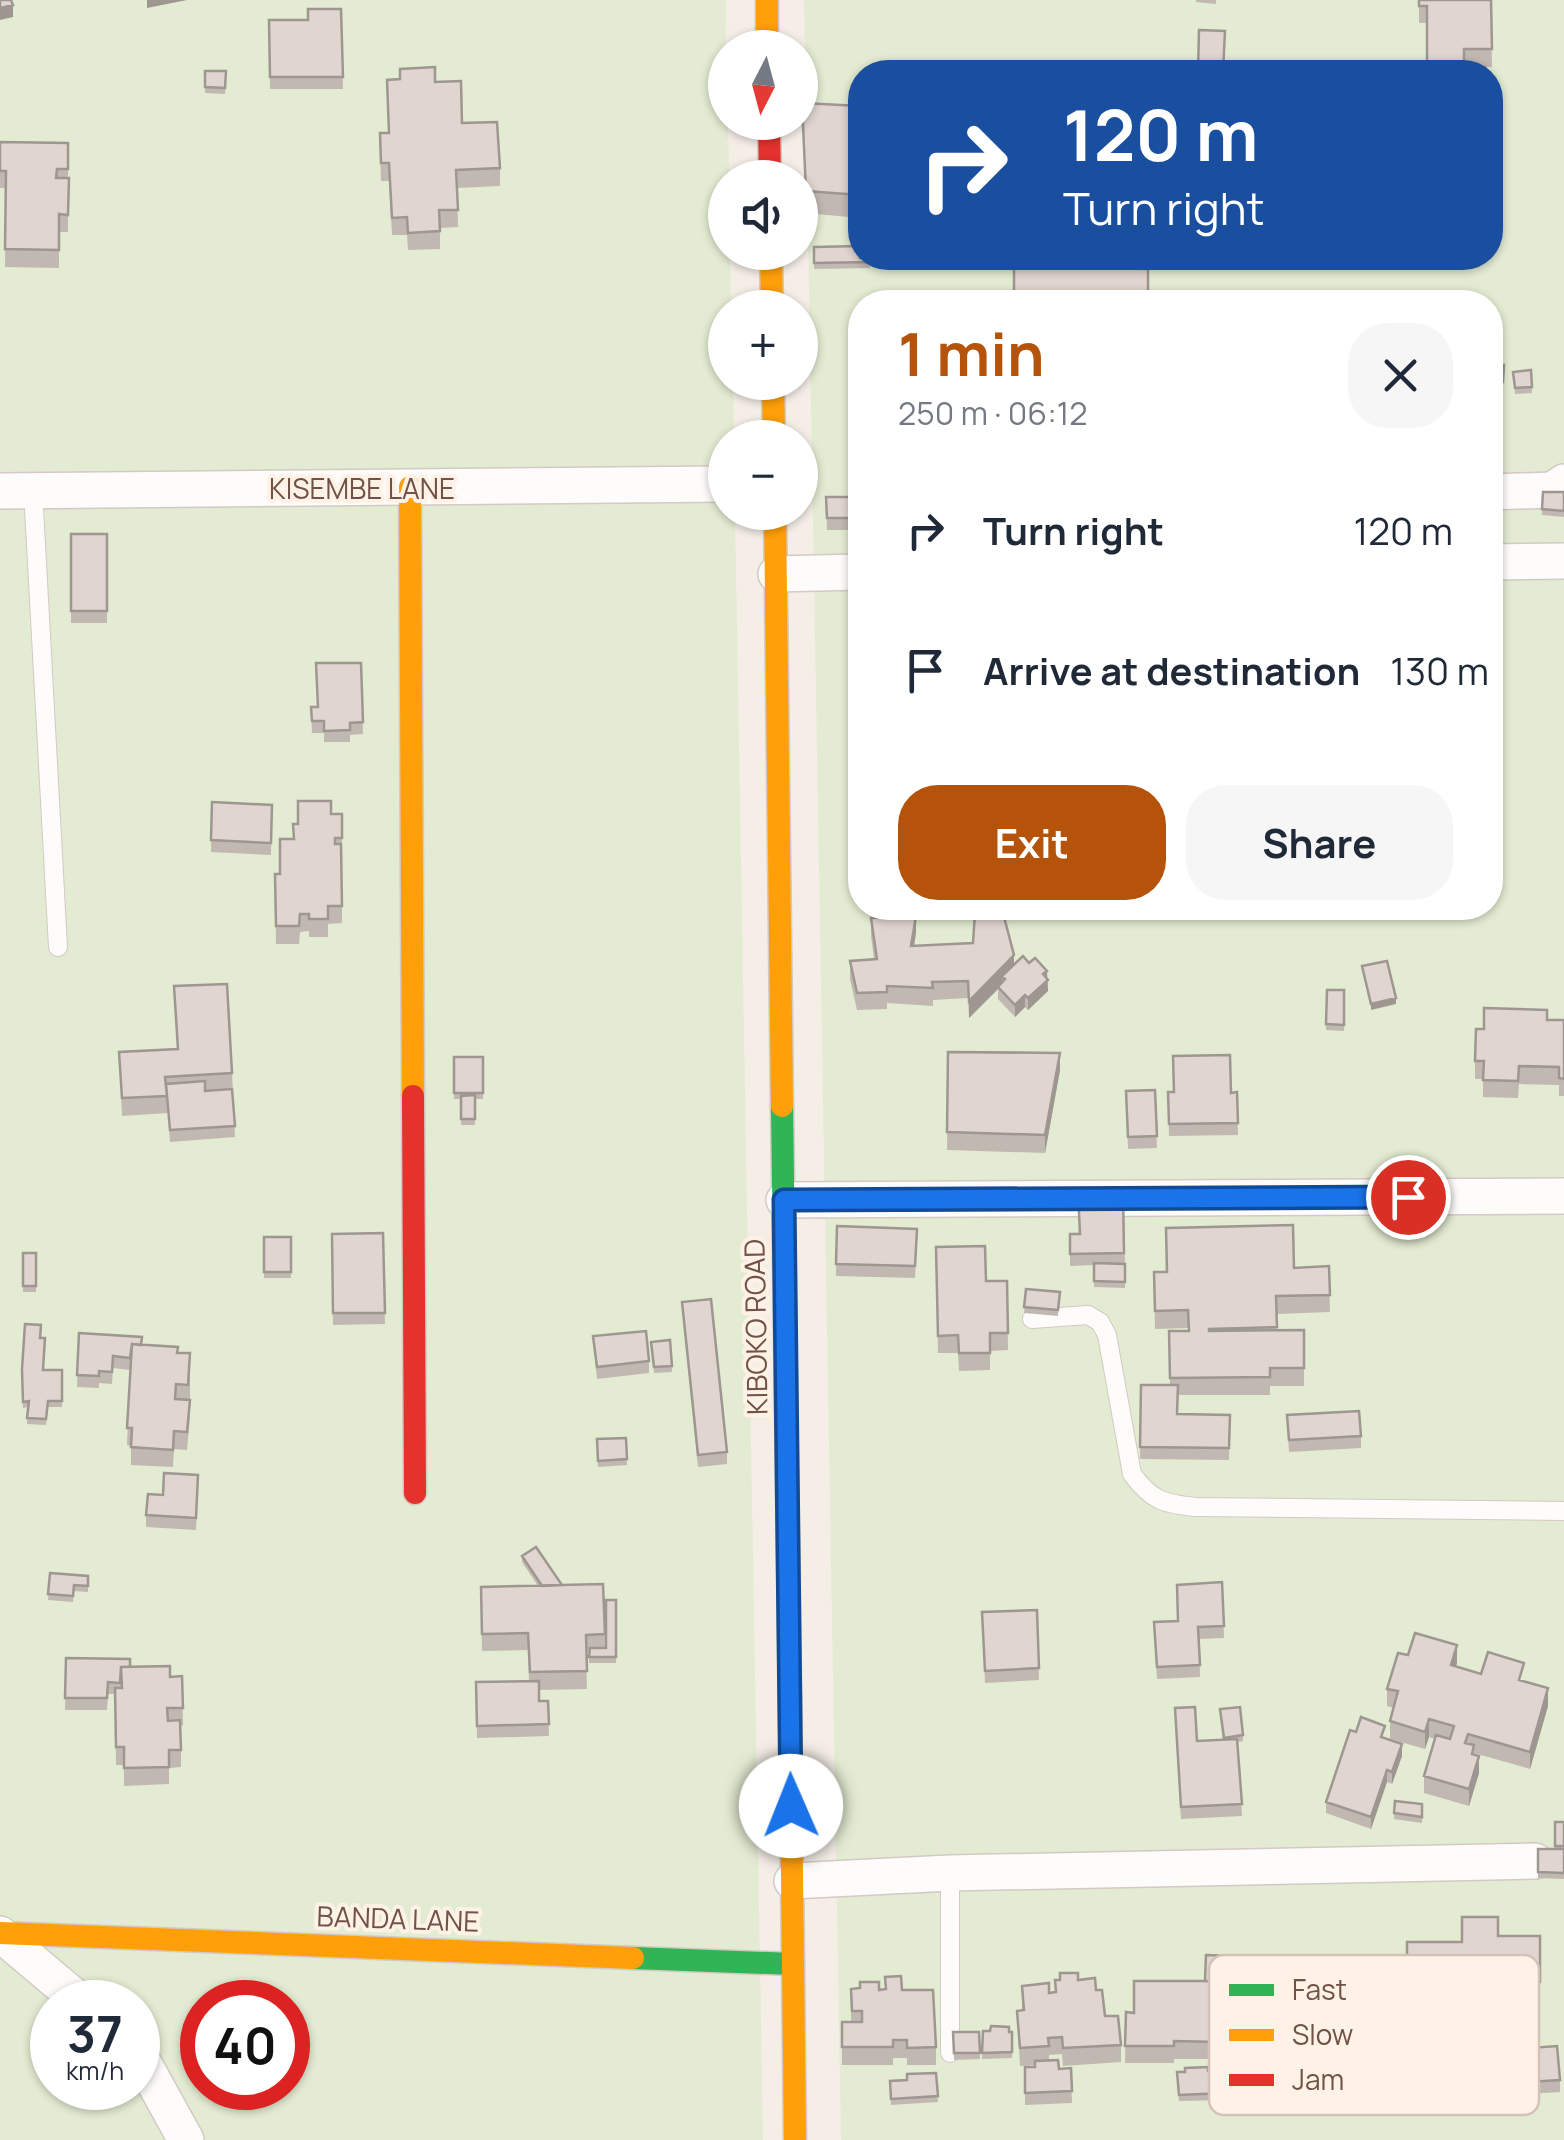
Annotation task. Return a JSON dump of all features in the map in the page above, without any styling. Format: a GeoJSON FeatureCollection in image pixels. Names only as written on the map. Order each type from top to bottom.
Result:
{"type":"FeatureCollection","features":[{"type":"Feature","properties":{"kind":"street"},"geometry":{"type":"LineString","coordinates":[[766,0],[767,30]]}},
{"type":"Feature","properties":{"kind":"street"},"geometry":{"type":"LineString","coordinates":[[1503,492],[1552,490],[1564,482]]}},
{"type":"Feature","properties":{"kind":"street","name":"KISEMBE LANE"},"geometry":{"type":"LineString","coordinates":[[16,490],[708,484]]}},
{"type":"Feature","properties":{"kind":"street"},"geometry":{"type":"LineString","coordinates":[[410,488],[415,1493]]}},
{"type":"Feature","properties":{"kind":"street","name":"KIBOKO ROAD"},"geometry":{"type":"LineString","coordinates":[[775,530],[796,2140]]}},
{"type":"Feature","properties":{"kind":"street"},"geometry":{"type":"LineString","coordinates":[[1503,562],[1564,561]]}},
{"type":"Feature","properties":{"kind":"street"},"geometry":{"type":"LineString","coordinates":[[776,574],[848,572]]}},
{"type":"Feature","properties":{"kind":"street"},"geometry":{"type":"LineString","coordinates":[[784,1200],[1564,1196]]}},
{"type":"Feature","properties":{"kind":"street"},"geometry":{"type":"LineString","coordinates":[[792,1881],[950,1873],[1535,1862]]}},
{"type":"Feature","properties":{"kind":"street"},"geometry":{"type":"LineString","coordinates":[[0,1933],[56,1980]]}},
{"type":"Feature","properties":{"kind":"street","name":"BANDA LANE"},"geometry":{"type":"LineString","coordinates":[[0,1933],[793,1964]]}},
{"type":"Feature","properties":{"kind":"street"},"geometry":{"type":"LineString","coordinates":[[160,2093],[186,2140]]}},
{"type":"Feature","properties":{"kind":"lane"},"geometry":{"type":"LineString","coordinates":[[16,490],[58,946]]}},
{"type":"Feature","properties":{"kind":"lane"},"geometry":{"type":"LineString","coordinates":[[1032,1318],[1088,1315],[1100,1322],[1107,1335],[1132,1474],[1146,1492],[1166,1504],[1564,1511]]}},
{"type":"Feature","properties":{"kind":"lane"},"geometry":{"type":"LineString","coordinates":[[950,1873],[950,2053]]}},
{"type":"Feature","properties":{"kind":"green space"},"geometry":{"type":"Polygon","coordinates":[[[0,0],[726,0],[726,30],[708,30],[708,140],[728,140],[729,160],[708,160],[708,270],[730,270],[731,290],[708,290],[708,400],[733,400],[734,420],[708,420],[708,530],[735,530],[763,2140],[0,2140],[0,0]]]}},
{"type":"Feature","properties":{"kind":"green space"},"geometry":{"type":"Polygon","coordinates":[[[804,0],[1564,0],[1564,2140],[841,2140],[813,530],[818,530],[818,420],[811,420],[811,400],[818,400],[818,290],[809,290],[809,270],[818,270],[818,160],[807,160],[806,140],[818,140],[818,30],[805,30],[804,0]]]}},
{"type":"Feature","properties":{"kind":"building"},"geometry":{"type":"Polygon","coordinates":[[[0,0],[11,0],[13,5],[0,8],[0,0]]]}},
{"type":"Feature","properties":{"kind":"building"},"geometry":{"type":"Polygon","coordinates":[[[1419,0],[1491,0],[1492,49],[1464,49],[1464,60],[1427,60],[1427,6],[1419,6],[1419,0]]]}},
{"type":"Feature","properties":{"kind":"building"},"geometry":{"type":"Polygon","coordinates":[[[308,9],[341,9],[343,77],[270,77],[269,20],[308,20],[308,9]]]}},
{"type":"Feature","properties":{"kind":"building"},"geometry":{"type":"Polygon","coordinates":[[[1199,30],[1225,31],[1224,60],[1198,60],[1199,30]]]}},
{"type":"Feature","properties":{"kind":"building"},"geometry":{"type":"Polygon","coordinates":[[[435,67],[435,82],[461,81],[462,123],[497,122],[500,168],[456,170],[458,210],[439,210],[440,231],[408,233],[407,217],[392,218],[389,163],[381,163],[380,133],[389,133],[387,80],[400,79],[400,69],[435,67]]]}},
{"type":"Feature","properties":{"kind":"building"},"geometry":{"type":"Polygon","coordinates":[[[205,71],[226,71],[225,88],[205,87],[205,71]]]}},
{"type":"Feature","properties":{"kind":"building"},"geometry":{"type":"Polygon","coordinates":[[[818,104],[848,105],[848,194],[818,192],[818,160],[805,160],[804,140],[818,140],[818,104]]]}},
{"type":"Feature","properties":{"kind":"building"},"geometry":{"type":"Polygon","coordinates":[[[0,142],[68,143],[68,169],[57,169],[56,178],[69,178],[68,215],[59,214],[59,250],[5,249],[6,171],[0,171],[0,142]]]}},
{"type":"Feature","properties":{"kind":"building"},"geometry":{"type":"Polygon","coordinates":[[[848,246],[848,262],[818,263],[818,247],[848,246]]]}},
{"type":"Feature","properties":{"kind":"building"},"geometry":{"type":"Polygon","coordinates":[[[1014,270],[1148,270],[1148,290],[1014,290],[1014,270]]]}},
{"type":"Feature","properties":{"kind":"building"},"geometry":{"type":"Polygon","coordinates":[[[1531,370],[1532,387],[1515,388],[1513,372],[1531,370]]]}},
{"type":"Feature","properties":{"kind":"building"},"geometry":{"type":"Polygon","coordinates":[[[1543,492],[1564,492],[1564,511],[1542,509],[1543,492]]]}},
{"type":"Feature","properties":{"kind":"building"},"geometry":{"type":"Polygon","coordinates":[[[826,497],[848,497],[848,518],[827,518],[826,497]]]}},
{"type":"Feature","properties":{"kind":"building"},"geometry":{"type":"Polygon","coordinates":[[[71,534],[107,534],[107,611],[71,611],[71,534]]]}},
{"type":"Feature","properties":{"kind":"building"},"geometry":{"type":"Polygon","coordinates":[[[316,663],[361,663],[363,722],[350,723],[350,730],[324,731],[324,721],[312,721],[311,707],[318,707],[316,663]]]}},
{"type":"Feature","properties":{"kind":"building"},"geometry":{"type":"Polygon","coordinates":[[[298,801],[331,801],[331,814],[342,814],[342,838],[335,838],[335,844],[341,844],[342,906],[328,906],[328,919],[309,919],[309,914],[300,914],[299,926],[276,926],[275,874],[280,874],[280,839],[294,839],[298,801]]]}},
{"type":"Feature","properties":{"kind":"building"},"geometry":{"type":"Polygon","coordinates":[[[212,802],[272,805],[271,843],[211,840],[212,802]]]}},
{"type":"Feature","properties":{"kind":"building"},"geometry":{"type":"Polygon","coordinates":[[[871,920],[915,920],[911,946],[973,943],[974,920],[1005,920],[1014,955],[969,1001],[968,981],[932,982],[933,988],[887,986],[887,992],[857,993],[850,961],[877,959],[871,920]]]}},
{"type":"Feature","properties":{"kind":"building"},"geometry":{"type":"Polygon","coordinates":[[[1023,956],[1029,963],[1035,958],[1047,971],[1043,974],[1048,980],[1015,1005],[998,987],[1005,979],[1002,976],[1023,956]]]}},
{"type":"Feature","properties":{"kind":"building"},"geometry":{"type":"Polygon","coordinates":[[[1387,961],[1396,998],[1371,1004],[1362,966],[1387,961]]]}},
{"type":"Feature","properties":{"kind":"building"},"geometry":{"type":"Polygon","coordinates":[[[227,984],[232,1073],[165,1077],[167,1096],[122,1098],[119,1052],[178,1049],[174,986],[227,984]]]}},
{"type":"Feature","properties":{"kind":"building"},"geometry":{"type":"Polygon","coordinates":[[[1327,990],[1344,990],[1344,1025],[1326,1024],[1327,990]]]}},
{"type":"Feature","properties":{"kind":"building"},"geometry":{"type":"Polygon","coordinates":[[[1484,1008],[1547,1010],[1547,1020],[1564,1020],[1564,1079],[1559,1078],[1559,1067],[1519,1066],[1518,1081],[1483,1080],[1484,1061],[1475,1061],[1476,1029],[1484,1029],[1484,1008]]]}},
{"type":"Feature","properties":{"kind":"building"},"geometry":{"type":"Polygon","coordinates":[[[948,1052],[1060,1053],[1045,1135],[947,1132],[948,1052]]]}},
{"type":"Feature","properties":{"kind":"building"},"geometry":{"type":"Polygon","coordinates":[[[1230,1055],[1231,1093],[1237,1092],[1238,1123],[1169,1124],[1168,1092],[1174,1092],[1173,1056],[1230,1055]]]}},
{"type":"Feature","properties":{"kind":"building"},"geometry":{"type":"Polygon","coordinates":[[[454,1057],[483,1057],[483,1093],[454,1093],[454,1057]]]}},
{"type":"Feature","properties":{"kind":"building"},"geometry":{"type":"Polygon","coordinates":[[[205,1081],[205,1091],[232,1089],[235,1126],[170,1130],[166,1084],[205,1081]]]}},
{"type":"Feature","properties":{"kind":"building"},"geometry":{"type":"Polygon","coordinates":[[[1155,1090],[1157,1136],[1128,1137],[1126,1091],[1155,1090]]]}},
{"type":"Feature","properties":{"kind":"building"},"geometry":{"type":"Polygon","coordinates":[[[475,1095],[475,1119],[461,1119],[461,1096],[475,1095]]]}},
{"type":"Feature","properties":{"kind":"building"},"geometry":{"type":"Polygon","coordinates":[[[1123,1191],[1124,1253],[1070,1254],[1070,1234],[1080,1234],[1078,1192],[1123,1191]]]}},
{"type":"Feature","properties":{"kind":"building"},"geometry":{"type":"Polygon","coordinates":[[[1293,1225],[1294,1268],[1329,1266],[1330,1295],[1276,1296],[1277,1327],[1209,1331],[1304,1330],[1304,1368],[1270,1368],[1270,1377],[1170,1378],[1169,1331],[1189,1331],[1188,1310],[1155,1311],[1154,1272],[1167,1272],[1166,1228],[1293,1225]]]}},
{"type":"Feature","properties":{"kind":"building"},"geometry":{"type":"Polygon","coordinates":[[[837,1226],[917,1229],[915,1266],[836,1264],[837,1226]]]}},
{"type":"Feature","properties":{"kind":"building"},"geometry":{"type":"Polygon","coordinates":[[[383,1233],[385,1313],[333,1313],[332,1234],[383,1233]]]}},
{"type":"Feature","properties":{"kind":"building"},"geometry":{"type":"Polygon","coordinates":[[[264,1237],[291,1237],[291,1272],[264,1272],[264,1237]]]}},
{"type":"Feature","properties":{"kind":"building"},"geometry":{"type":"Polygon","coordinates":[[[985,1246],[986,1281],[1007,1281],[1008,1333],[990,1333],[990,1353],[959,1353],[958,1335],[938,1336],[936,1247],[985,1246]]]}},
{"type":"Feature","properties":{"kind":"building"},"geometry":{"type":"Polygon","coordinates":[[[23,1253],[36,1253],[36,1286],[23,1286],[23,1253]]]}},
{"type":"Feature","properties":{"kind":"building"},"geometry":{"type":"Polygon","coordinates":[[[1094,1263],[1125,1264],[1125,1282],[1094,1281],[1094,1263]]]}},
{"type":"Feature","properties":{"kind":"building"},"geometry":{"type":"Polygon","coordinates":[[[1026,1289],[1060,1292],[1058,1310],[1024,1307],[1026,1289]]]}},
{"type":"Feature","properties":{"kind":"building"},"geometry":{"type":"Polygon","coordinates":[[[711,1299],[727,1452],[698,1455],[682,1302],[711,1299]]]}},
{"type":"Feature","properties":{"kind":"building"},"geometry":{"type":"Polygon","coordinates":[[[25,1324],[41,1325],[40,1338],[45,1338],[43,1370],[62,1370],[62,1401],[48,1401],[46,1419],[27,1418],[29,1401],[23,1402],[25,1324]]]}},
{"type":"Feature","properties":{"kind":"building"},"geometry":{"type":"Polygon","coordinates":[[[646,1331],[649,1361],[597,1367],[593,1336],[646,1331]]]}},
{"type":"Feature","properties":{"kind":"building"},"geometry":{"type":"Polygon","coordinates":[[[79,1333],[142,1337],[141,1345],[132,1344],[130,1358],[113,1356],[112,1372],[77,1375],[79,1333]]]}},
{"type":"Feature","properties":{"kind":"building"},"geometry":{"type":"Polygon","coordinates":[[[670,1340],[672,1366],[654,1367],[651,1342],[670,1340]]]}},
{"type":"Feature","properties":{"kind":"building"},"geometry":{"type":"Polygon","coordinates":[[[132,1344],[178,1347],[177,1353],[190,1353],[188,1385],[176,1384],[175,1399],[190,1400],[187,1432],[174,1431],[173,1450],[131,1447],[132,1428],[127,1428],[132,1344]]]}},
{"type":"Feature","properties":{"kind":"building"},"geometry":{"type":"Polygon","coordinates":[[[1141,1385],[1178,1385],[1177,1414],[1230,1415],[1229,1448],[1140,1447],[1141,1385]]]}},
{"type":"Feature","properties":{"kind":"building"},"geometry":{"type":"Polygon","coordinates":[[[1359,1411],[1361,1436],[1289,1440],[1287,1415],[1359,1411]]]}},
{"type":"Feature","properties":{"kind":"building"},"geometry":{"type":"Polygon","coordinates":[[[626,1438],[627,1459],[598,1461],[597,1439],[626,1438]]]}},
{"type":"Feature","properties":{"kind":"building"},"geometry":{"type":"Polygon","coordinates":[[[164,1473],[198,1475],[196,1518],[146,1515],[148,1494],[163,1495],[164,1473]]]}},
{"type":"Feature","properties":{"kind":"building"},"geometry":{"type":"Polygon","coordinates":[[[536,1547],[562,1585],[542,1586],[522,1556],[536,1547]]]}},
{"type":"Feature","properties":{"kind":"building"},"geometry":{"type":"Polygon","coordinates":[[[50,1573],[88,1576],[88,1586],[74,1585],[73,1596],[48,1594],[50,1573]]]}},
{"type":"Feature","properties":{"kind":"building"},"geometry":{"type":"Polygon","coordinates":[[[1222,1582],[1224,1626],[1198,1627],[1200,1665],[1157,1667],[1154,1622],[1178,1621],[1177,1585],[1222,1582]]]}},
{"type":"Feature","properties":{"kind":"building"},"geometry":{"type":"Polygon","coordinates":[[[603,1584],[605,1634],[586,1635],[587,1671],[530,1672],[528,1633],[482,1634],[481,1587],[603,1584]]]}},
{"type":"Feature","properties":{"kind":"building"},"geometry":{"type":"Polygon","coordinates":[[[606,1600],[616,1600],[616,1657],[589,1657],[590,1648],[606,1648],[606,1600]]]}},
{"type":"Feature","properties":{"kind":"building"},"geometry":{"type":"Polygon","coordinates":[[[1037,1610],[1039,1668],[985,1671],[982,1612],[1037,1610]]]}},
{"type":"Feature","properties":{"kind":"building"},"geometry":{"type":"Polygon","coordinates":[[[1415,1633],[1457,1645],[1451,1665],[1481,1674],[1488,1652],[1524,1663],[1519,1680],[1548,1688],[1530,1752],[1468,1734],[1465,1743],[1474,1745],[1472,1754],[1479,1756],[1469,1789],[1424,1776],[1436,1735],[1450,1739],[1454,1726],[1429,1719],[1425,1732],[1390,1721],[1398,1691],[1387,1689],[1398,1653],[1408,1655],[1415,1633]]]}},
{"type":"Feature","properties":{"kind":"building"},"geometry":{"type":"Polygon","coordinates":[[[66,1658],[130,1659],[130,1667],[121,1667],[120,1683],[108,1682],[107,1698],[65,1698],[66,1658]]]}},
{"type":"Feature","properties":{"kind":"building"},"geometry":{"type":"Polygon","coordinates":[[[170,1666],[170,1677],[182,1676],[183,1708],[167,1708],[168,1721],[180,1720],[181,1750],[169,1750],[169,1767],[124,1768],[124,1747],[116,1747],[115,1688],[122,1688],[121,1667],[170,1666]]]}},
{"type":"Feature","properties":{"kind":"building"},"geometry":{"type":"Polygon","coordinates":[[[539,1681],[539,1701],[548,1701],[549,1724],[477,1726],[476,1682],[539,1681]]]}},
{"type":"Feature","properties":{"kind":"building"},"geometry":{"type":"Polygon","coordinates":[[[1195,1707],[1197,1741],[1237,1739],[1242,1804],[1181,1807],[1175,1708],[1195,1707]]]}},
{"type":"Feature","properties":{"kind":"building"},"geometry":{"type":"Polygon","coordinates":[[[1240,1707],[1243,1735],[1224,1738],[1220,1709],[1240,1707]]]}},
{"type":"Feature","properties":{"kind":"building"},"geometry":{"type":"Polygon","coordinates":[[[1361,1717],[1385,1726],[1381,1737],[1402,1744],[1392,1772],[1387,1770],[1371,1817],[1326,1802],[1350,1730],[1356,1732],[1361,1717]]]}},
{"type":"Feature","properties":{"kind":"building"},"geometry":{"type":"Polygon","coordinates":[[[1395,1801],[1422,1804],[1422,1817],[1394,1813],[1395,1801]]]}},
{"type":"Feature","properties":{"kind":"building"},"geometry":{"type":"Polygon","coordinates":[[[1555,1822],[1564,1822],[1564,1846],[1555,1846],[1555,1822]]]}},
{"type":"Feature","properties":{"kind":"building"},"geometry":{"type":"Polygon","coordinates":[[[1538,1849],[1564,1849],[1564,1873],[1538,1872],[1538,1849]]]}},
{"type":"Feature","properties":{"kind":"building"},"geometry":{"type":"Polygon","coordinates":[[[1462,1917],[1498,1917],[1498,1936],[1540,1936],[1540,1982],[1539,1955],[1407,1955],[1407,1942],[1462,1942],[1462,1917]]]}},
{"type":"Feature","properties":{"kind":"building"},"geometry":{"type":"Polygon","coordinates":[[[1206,1955],[1209,1955],[1209,1981],[1205,1981],[1206,1955]]]}},
{"type":"Feature","properties":{"kind":"building"},"geometry":{"type":"Polygon","coordinates":[[[1060,1973],[1078,1973],[1078,1980],[1095,1978],[1096,1990],[1102,1990],[1105,2016],[1118,2016],[1121,2045],[1063,2048],[1062,2037],[1048,2038],[1049,2046],[1020,2048],[1017,2011],[1024,2010],[1022,1986],[1049,1983],[1049,1993],[1056,1992],[1055,1980],[1060,1980],[1060,1973]]]}},
{"type":"Feature","properties":{"kind":"building"},"geometry":{"type":"Polygon","coordinates":[[[901,1976],[902,1990],[933,1990],[936,2047],[907,2048],[907,2040],[893,2040],[893,2047],[842,2047],[842,2022],[862,2022],[862,2011],[852,2011],[851,1989],[860,1988],[860,1982],[879,1982],[879,1990],[886,1989],[885,1977],[901,1976]]]}},
{"type":"Feature","properties":{"kind":"building"},"geometry":{"type":"Polygon","coordinates":[[[1134,1981],[1209,1981],[1209,2042],[1125,2046],[1126,2012],[1134,2013],[1134,1981]]]}},
{"type":"Feature","properties":{"kind":"building"},"geometry":{"type":"Polygon","coordinates":[[[991,2026],[1009,2027],[1012,2052],[982,2053],[983,2031],[990,2031],[991,2026]]]}},
{"type":"Feature","properties":{"kind":"building"},"geometry":{"type":"Polygon","coordinates":[[[953,2032],[979,2032],[980,2053],[954,2053],[953,2032]]]}},
{"type":"Feature","properties":{"kind":"building"},"geometry":{"type":"Polygon","coordinates":[[[1557,2046],[1560,2080],[1539,2081],[1539,2047],[1557,2046]]]}},
{"type":"Feature","properties":{"kind":"building"},"geometry":{"type":"Polygon","coordinates":[[[1058,2060],[1059,2069],[1071,2068],[1072,2091],[1025,2093],[1025,2067],[1035,2067],[1035,2061],[1058,2060]]]}},
{"type":"Feature","properties":{"kind":"building"},"geometry":{"type":"Polygon","coordinates":[[[1208,2067],[1209,2094],[1179,2095],[1177,2072],[1185,2072],[1185,2068],[1208,2067]]]}},
{"type":"Feature","properties":{"kind":"building"},"geometry":{"type":"Polygon","coordinates":[[[936,2073],[938,2096],[891,2099],[890,2081],[907,2080],[907,2074],[936,2073]]]}},
{"type":"Feature","properties":{"kind":"traffic: fast"},"geometry":{"type":"LineString","coordinates":[[782,1106],[790,1699]]}},
{"type":"Feature","properties":{"kind":"traffic: fast"},"geometry":{"type":"LineString","coordinates":[[633,1958],[793,1964]]}},
{"type":"Feature","properties":{"kind":"traffic: slow"},"geometry":{"type":"LineString","coordinates":[[767,0],[767,30]]}},
{"type":"Feature","properties":{"kind":"traffic: slow"},"geometry":{"type":"LineString","coordinates":[[771,270],[772,290]]}},
{"type":"Feature","properties":{"kind":"traffic: slow"},"geometry":{"type":"LineString","coordinates":[[773,400],[774,420]]}},
{"type":"Feature","properties":{"kind":"traffic: slow"},"geometry":{"type":"LineString","coordinates":[[410,487],[413,1096]]}},
{"type":"Feature","properties":{"kind":"traffic: slow"},"geometry":{"type":"LineString","coordinates":[[775,530],[782,1106]]}},
{"type":"Feature","properties":{"kind":"traffic: slow"},"geometry":{"type":"LineString","coordinates":[[790,1699],[795,2140]]}},
{"type":"Feature","properties":{"kind":"traffic: slow"},"geometry":{"type":"LineString","coordinates":[[0,1933],[633,1958]]}},
{"type":"Feature","properties":{"kind":"traffic: jam"},"geometry":{"type":"LineString","coordinates":[[769,140],[770,160]]}},
{"type":"Feature","properties":{"kind":"traffic: jam"},"geometry":{"type":"LineString","coordinates":[[413,1096],[415,1493]]}},
{"type":"Feature","properties":{"kind":"route"},"geometry":{"type":"LineString","coordinates":[[791,1806],[784,1200],[1408,1197]]}}]}
